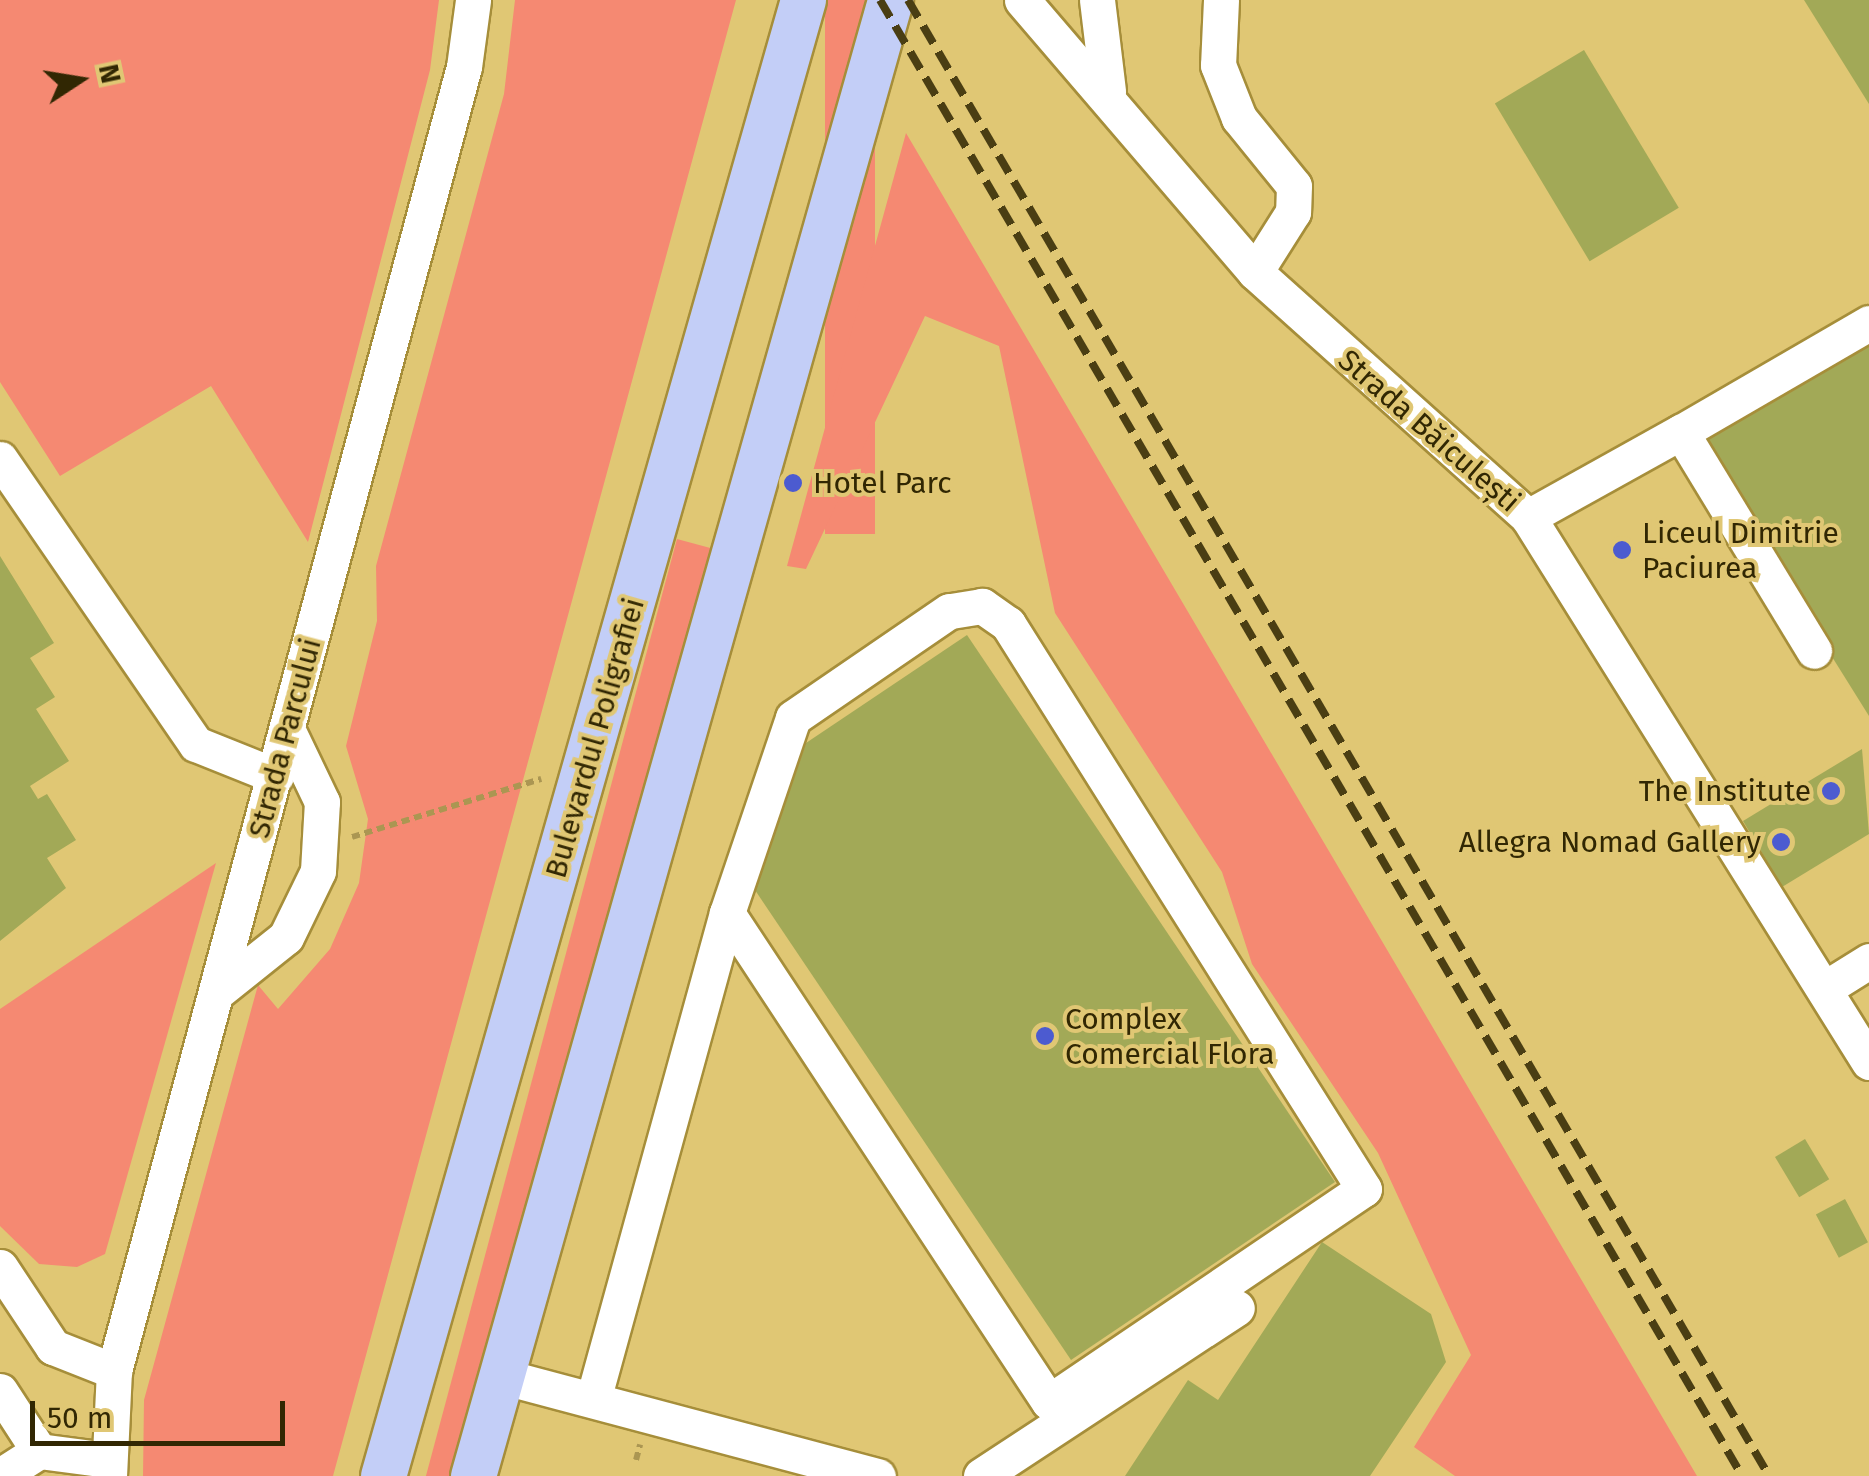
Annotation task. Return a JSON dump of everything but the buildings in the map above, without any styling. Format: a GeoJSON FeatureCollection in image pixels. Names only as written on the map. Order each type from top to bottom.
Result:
{"type":"FeatureCollection","features":[{"type":"Feature","properties":{"kind":"main road","name":"Bulevardul Poligrafiei"},"geometry":{"type":"LineString","coordinates":[[383,1476],[803,0]]}},
{"type":"Feature","properties":{"kind":"main road"},"geometry":{"type":"LineString","coordinates":[[472,1476],[890,0]]}},
{"type":"Feature","properties":{"kind":"street","name":"Strada Parcului"},"geometry":{"type":"LineString","coordinates":[[108,1468],[114,1372],[464,67],[473,0]]}},
{"type":"Feature","properties":{"kind":"street","name":"Strada Băiculești"},"geometry":{"type":"LineString","coordinates":[[1022,0],[1108,92],[1256,272],[1528,517],[1869,1062]]}},
{"type":"Feature","properties":{"kind":"street"},"geometry":{"type":"LineString","coordinates":[[1096,0],[1108,92]]}},
{"type":"Feature","properties":{"kind":"street"},"geometry":{"type":"LineString","coordinates":[[1220,0],[1218,65],[1239,118],[1294,186],[1293,212],[1256,272]]}},
{"type":"Feature","properties":{"kind":"street"},"geometry":{"type":"LineString","coordinates":[[1528,517],[1869,323]]}},
{"type":"Feature","properties":{"kind":"street"},"geometry":{"type":"LineString","coordinates":[[1681,432],[1814,651]]}},
{"type":"Feature","properties":{"kind":"street"},"geometry":{"type":"LineString","coordinates":[[0,459],[196,744],[276,776]]}},
{"type":"Feature","properties":{"kind":"street"},"geometry":{"type":"LineString","coordinates":[[592,1400],[727,914],[794,718],[949,611],[982,606],[1008,624],[1364,1189],[1049,1402],[727,914]]}},
{"type":"Feature","properties":{"kind":"street"},"geometry":{"type":"LineString","coordinates":[[217,992],[286,938],[311,895],[322,846],[322,802],[288,731]]}},
{"type":"Feature","properties":{"kind":"street"},"geometry":{"type":"LineString","coordinates":[[1824,989],[1869,961]]}},
{"type":"Feature","properties":{"kind":"street"},"geometry":{"type":"LineString","coordinates":[[0,1267],[53,1347],[114,1372]]}},
{"type":"Feature","properties":{"kind":"street"},"geometry":{"type":"LineString","coordinates":[[981,1476],[1238,1308]]}},
{"type":"Feature","properties":{"kind":"street"},"geometry":{"type":"LineString","coordinates":[[501,1376],[878,1476]]}},
{"type":"Feature","properties":{"kind":"street"},"geometry":{"type":"LineString","coordinates":[[0,1392],[39,1451],[108,1468]]}},
{"type":"Feature","properties":{"kind":"street"},"geometry":{"type":"LineString","coordinates":[[0,1476],[39,1451]]}},
{"type":"Feature","properties":{"kind":"path"},"geometry":{"type":"LineString","coordinates":[[322,846],[588,764]]}},
{"type":"Feature","properties":{"kind":"shaded area"},"geometry":{"type":"Polygon","coordinates":[[[0,0],[439,0],[430,70],[308,542],[211,386],[60,476],[0,382],[0,0]]]}},
{"type":"Feature","properties":{"kind":"shaded area"},"geometry":{"type":"Polygon","coordinates":[[[515,0],[736,0],[333,1476],[143,1476],[144,1400],[258,985],[278,1009],[330,949],[359,883],[368,819],[346,746],[377,621],[376,566],[504,94],[515,0]]]}},
{"type":"Feature","properties":{"kind":"shaded area"},"geometry":{"type":"Polygon","coordinates":[[[825,0],[875,0],[875,534],[825,534],[825,0]]]}},
{"type":"Feature","properties":{"kind":"shaded area"},"geometry":{"type":"Polygon","coordinates":[[[906,133],[1697,1476],[1455,1476],[1414,1447],[1471,1355],[1378,1153],[1252,964],[1222,872],[1055,613],[999,346],[925,316],[806,569],[787,566],[906,133]]]}},
{"type":"Feature","properties":{"kind":"shaded area"},"geometry":{"type":"Polygon","coordinates":[[[677,539],[721,551],[474,1476],[426,1476],[677,539]]]}},
{"type":"Feature","properties":{"kind":"shaded area"},"geometry":{"type":"Polygon","coordinates":[[[216,863],[105,1254],[77,1267],[39,1264],[0,1226],[0,1009],[216,863]]]}},
{"type":"Feature","properties":{"kind":"railway"},"geometry":{"type":"LineString","coordinates":[[880,0],[1742,1476]]}},
{"type":"Feature","properties":{"kind":"railway"},"geometry":{"type":"LineString","coordinates":[[908,0],[1769,1476]]}},
{"type":"Feature","properties":{"kind":"place","name":"Hotel Parc"},"geometry":{"type":"Point","coordinates":[793,483]}},
{"type":"Feature","properties":{"kind":"place","name":"Liceul Dimitrie Paciurea"},"geometry":{"type":"Point","coordinates":[1622,550]}},
{"type":"Feature","properties":{"kind":"place","name":"The Institute"},"geometry":{"type":"Point","coordinates":[1831,791]}},
{"type":"Feature","properties":{"kind":"place","name":"Allegra Nomad Gallery"},"geometry":{"type":"Point","coordinates":[1781,842]}},
{"type":"Feature","properties":{"kind":"place","name":"Complex Comercial Flora"},"geometry":{"type":"Point","coordinates":[1045,1036]}}]}
